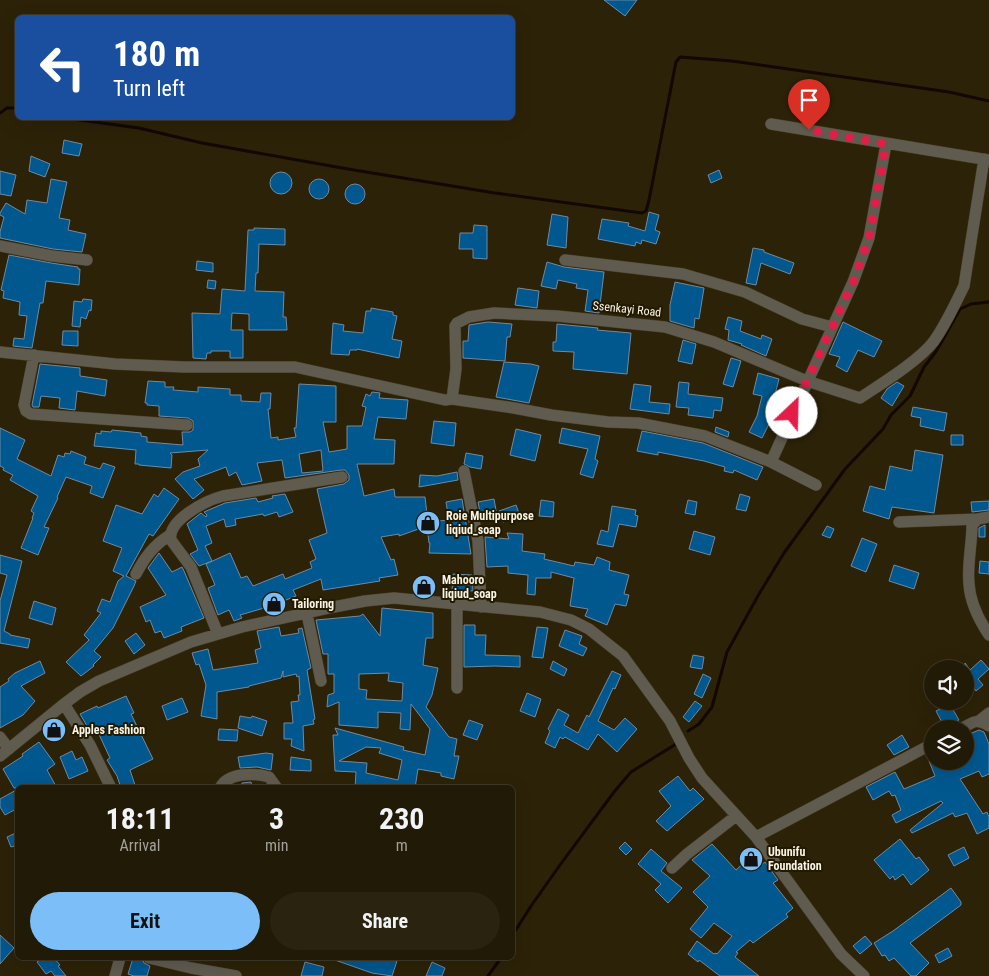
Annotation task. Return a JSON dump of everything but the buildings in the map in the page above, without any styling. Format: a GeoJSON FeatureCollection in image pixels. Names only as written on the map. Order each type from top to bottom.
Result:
{"type":"FeatureCollection","features":[{"type":"Feature","properties":{"kind":"street"},"geometry":{"type":"LineString","coordinates":[[771,124],[987,160]]}},
{"type":"Feature","properties":{"kind":"street"},"geometry":{"type":"LineString","coordinates":[[770,462],[853,282],[869,238],[886,144]]}},
{"type":"Feature","properties":{"kind":"street","name":"Ssenkayi Road"},"geometry":{"type":"LineString","coordinates":[[452,399],[456,370],[455,326],[469,317],[494,313],[557,316],[665,327],[714,342],[807,380],[860,398],[928,348],[935,340],[958,299],[964,286],[987,160]]}},
{"type":"Feature","properties":{"kind":"street"},"geometry":{"type":"LineString","coordinates":[[0,246],[52,256],[88,260]]}},
{"type":"Feature","properties":{"kind":"street"},"geometry":{"type":"LineString","coordinates":[[565,260],[683,274],[745,292],[802,319],[832,328]]}},
{"type":"Feature","properties":{"kind":"street"},"geometry":{"type":"LineString","coordinates":[[0,352],[115,364],[295,367],[434,398],[514,408],[552,416],[638,423],[706,436],[770,462],[816,485]]}},
{"type":"Feature","properties":{"kind":"street"},"geometry":{"type":"LineString","coordinates":[[34,355],[24,405],[30,414],[187,425]]}},
{"type":"Feature","properties":{"kind":"street"},"geometry":{"type":"LineString","coordinates":[[464,471],[478,541],[481,607]]}},
{"type":"Feature","properties":{"kind":"street"},"geometry":{"type":"LineString","coordinates":[[136,574],[151,549],[170,535],[178,522],[208,500],[240,492],[342,477]]}},
{"type":"Feature","properties":{"kind":"street"},"geometry":{"type":"LineString","coordinates":[[899,522],[983,518]]}},
{"type":"Feature","properties":{"kind":"street"},"geometry":{"type":"LineString","coordinates":[[983,518],[972,525],[969,584],[981,623],[989,635]]}},
{"type":"Feature","properties":{"kind":"street"},"geometry":{"type":"LineString","coordinates":[[170,535],[171,540],[191,567],[218,634]]}},
{"type":"Feature","properties":{"kind":"street"},"geometry":{"type":"LineString","coordinates":[[0,737],[4,753],[80,692],[99,681],[191,642],[242,627],[365,601],[394,598],[540,612],[571,620],[589,630],[623,656],[670,721],[688,758],[702,778],[756,837],[841,954],[860,975]]}},
{"type":"Feature","properties":{"kind":"street"},"geometry":{"type":"LineString","coordinates":[[457,605],[457,688]]}},
{"type":"Feature","properties":{"kind":"street"},"geometry":{"type":"LineString","coordinates":[[307,614],[321,681]]}},
{"type":"Feature","properties":{"kind":"street"},"geometry":{"type":"LineString","coordinates":[[64,704],[90,745],[110,785]]}},
{"type":"Feature","properties":{"kind":"street"},"geometry":{"type":"LineString","coordinates":[[984,723],[989,713]]}},
{"type":"Feature","properties":{"kind":"street"},"geometry":{"type":"LineString","coordinates":[[756,837],[924,748]]}},
{"type":"Feature","properties":{"kind":"street"},"geometry":{"type":"LineString","coordinates":[[222,785],[227,778],[242,775],[269,777],[275,785]]}},
{"type":"Feature","properties":{"kind":"street"},"geometry":{"type":"LineString","coordinates":[[672,868],[736,816]]}},
{"type":"Feature","properties":{"kind":"street"},"geometry":{"type":"LineString","coordinates":[[115,976],[119,960]]}},
{"type":"Feature","properties":{"kind":"street"},"geometry":{"type":"LineString","coordinates":[[157,960],[236,976]]}},
{"type":"Feature","properties":{"kind":"waterway"},"geometry":{"type":"LineString","coordinates":[[80,120],[139,128],[202,143],[348,169],[495,193],[642,213],[646,211],[649,200],[676,62],[680,57],[732,61],[949,92],[989,101]]}},
{"type":"Feature","properties":{"kind":"waterway"},"geometry":{"type":"LineString","coordinates":[[0,113],[7,108],[15,108]]}},
{"type":"Feature","properties":{"kind":"waterway"},"geometry":{"type":"LineString","coordinates":[[688,731],[699,724],[712,707],[727,652],[784,553],[845,469],[883,429],[891,415],[910,396],[924,367],[937,350],[960,309],[971,304],[989,302]]}},
{"type":"Feature","properties":{"kind":"waterway"},"geometry":{"type":"LineString","coordinates":[[515,931],[560,865],[631,772],[676,744]]}},
{"type":"Feature","properties":{"kind":"waterway"},"geometry":{"type":"LineString","coordinates":[[488,976],[500,960]]}},
{"type":"Feature","properties":{"kind":"place","name":"Roie Multipurpose liqiud_soap"},"geometry":{"type":"Point","coordinates":[428,523]}},
{"type":"Feature","properties":{"kind":"place","name":"Mahooro liqiud_soap"},"geometry":{"type":"Point","coordinates":[424,587]}},
{"type":"Feature","properties":{"kind":"place","name":"Tailoring"},"geometry":{"type":"Point","coordinates":[274,604]}},
{"type":"Feature","properties":{"kind":"place","name":"Apples Fashion"},"geometry":{"type":"Point","coordinates":[54,730]}},
{"type":"Feature","properties":{"kind":"place","name":"Ubunifu Foundation"},"geometry":{"type":"Point","coordinates":[751,859]}},
{"type":"Feature","properties":{"kind":"route"},"geometry":{"type":"LineString","coordinates":[[792,413],[853,282],[869,238],[886,144],[809,130]]}}]}
